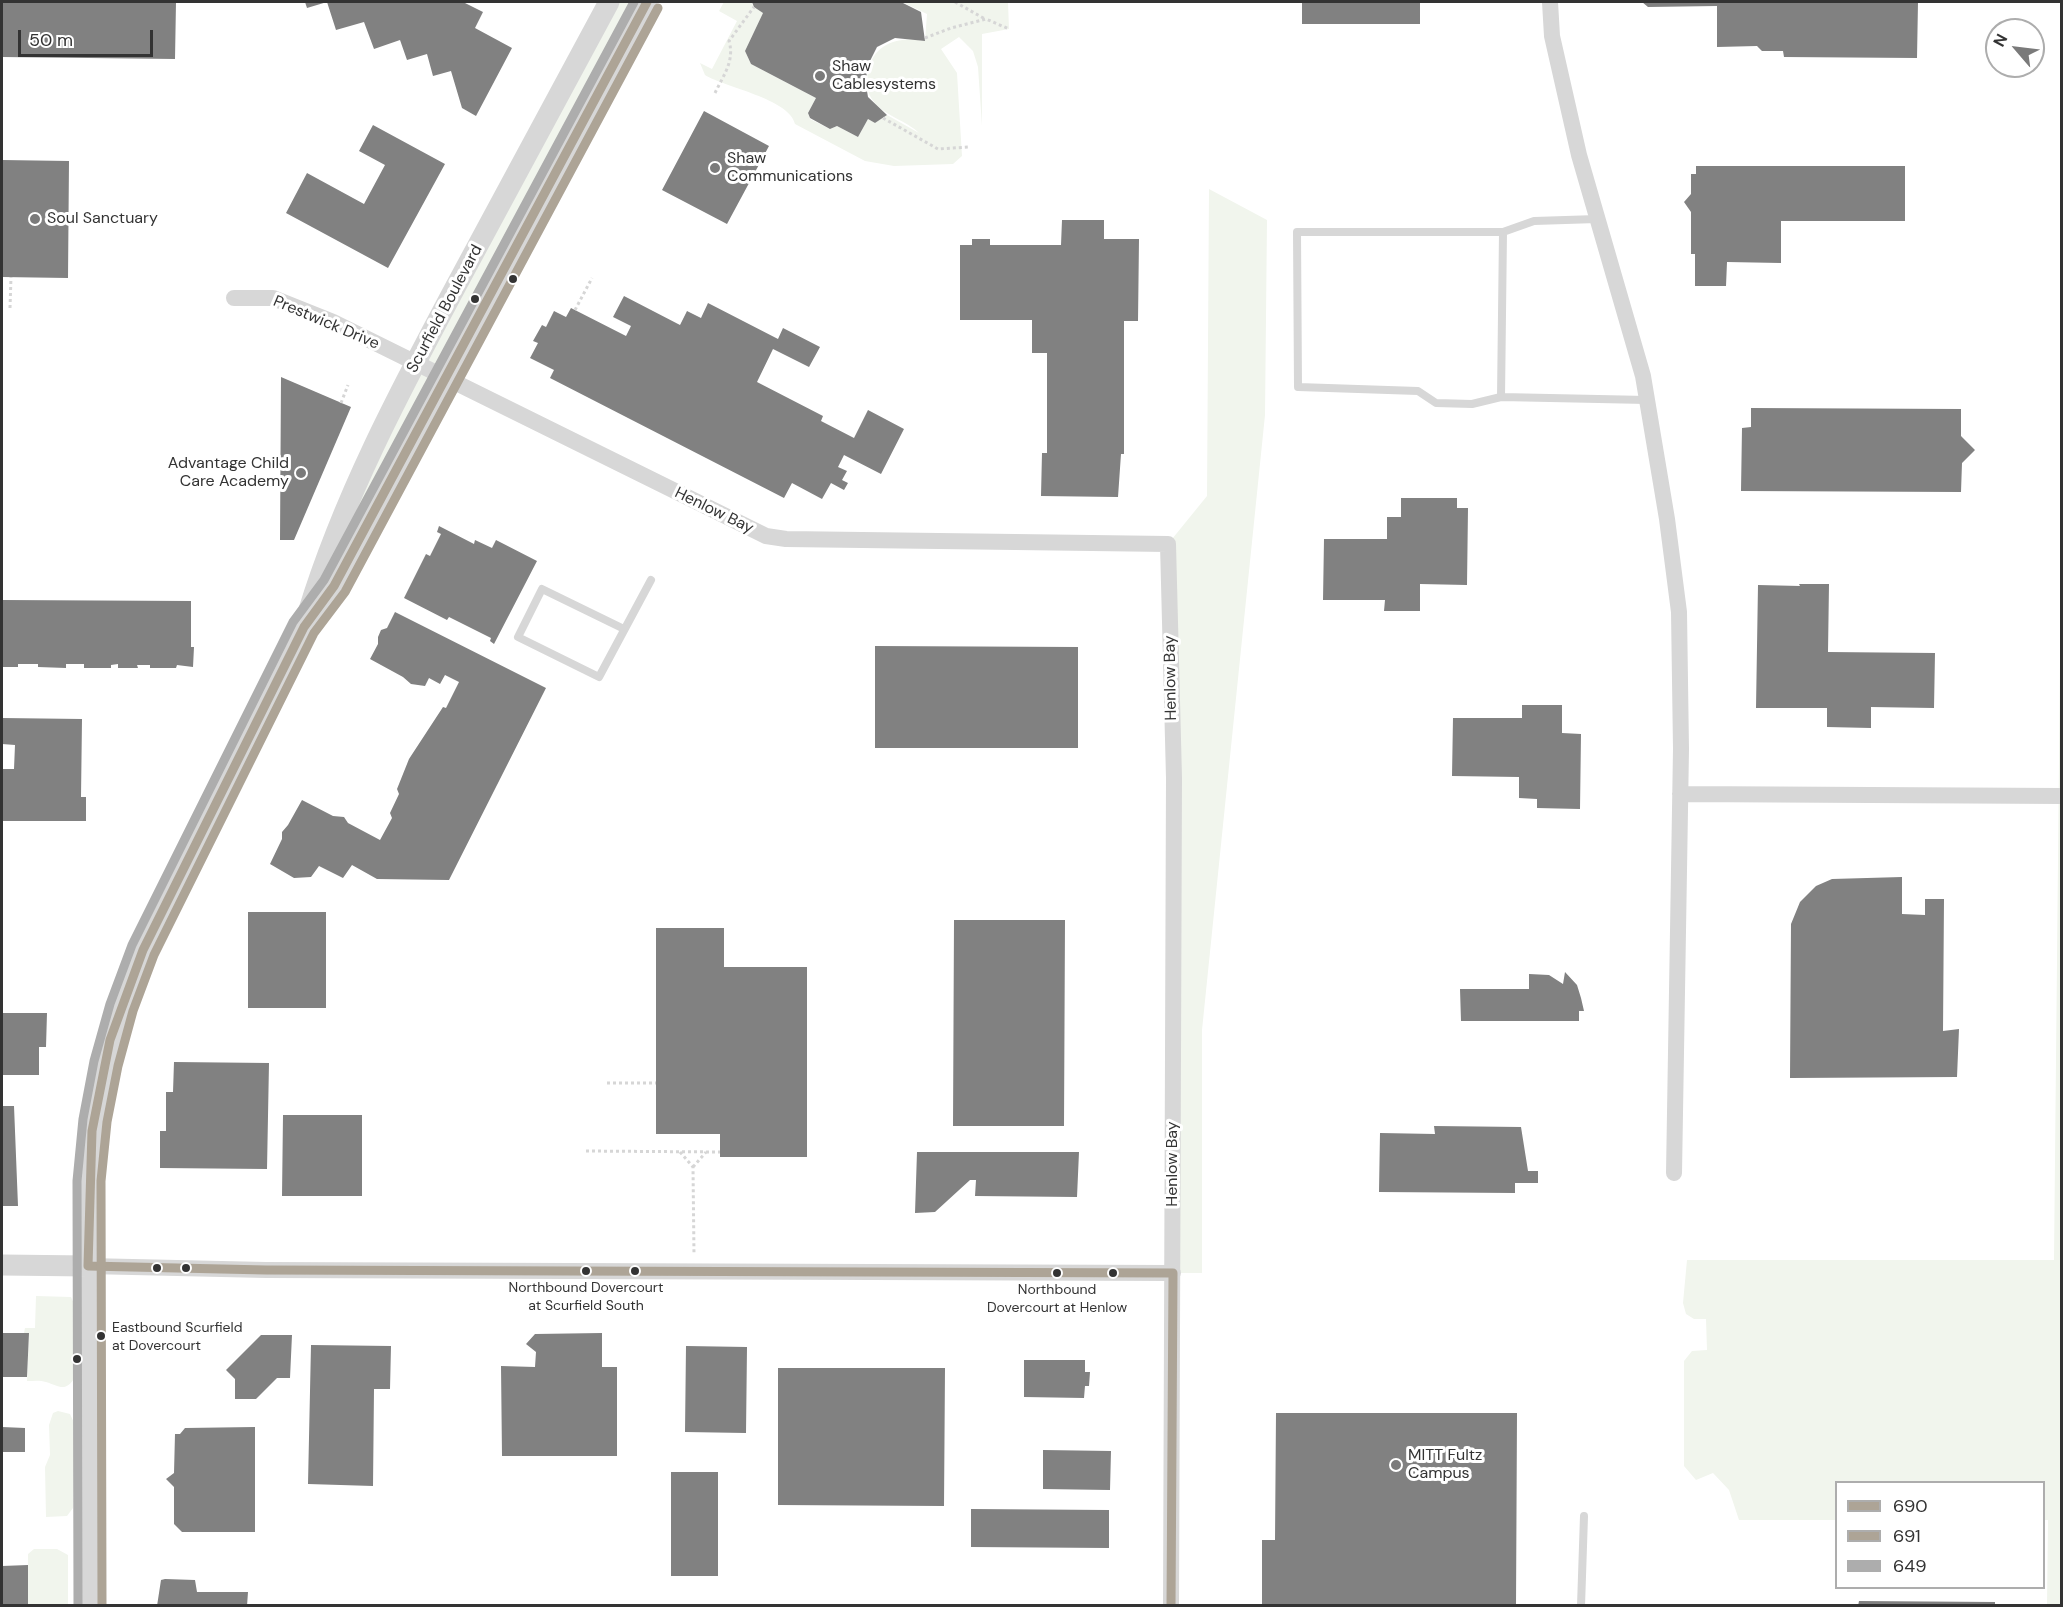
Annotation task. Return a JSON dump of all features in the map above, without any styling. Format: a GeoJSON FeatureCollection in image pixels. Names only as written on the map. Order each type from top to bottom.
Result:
{"type":"FeatureCollection","features":[{"type":"Feature","properties":{"kind":"street","name":"Scurfield Boulevard"},"geometry":{"type":"LineString","coordinates":[[304,627],[321,568],[346,508],[416,363],[609,2]]}},
{"type":"Feature","properties":{"kind":"street","name":"Scurfield Boulevard"},"geometry":{"type":"LineString","coordinates":[[89,1603],[88,1266],[92,1131],[110,1040],[143,950],[304,627],[334,586],[647,2]]}},
{"type":"Feature","properties":{"kind":"street"},"geometry":{"type":"LineString","coordinates":[[1550,2],[1552,36],[1560,77],[1597,219],[1643,375],[1679,612],[1680,794],[1674,1173]]}},
{"type":"Feature","properties":{"kind":"street","name":"Prestwick Drive"},"geometry":{"type":"LineString","coordinates":[[234,298],[273,298],[298,307],[416,363]]}},
{"type":"Feature","properties":{"kind":"street","name":"Henlow Bay"},"geometry":{"type":"LineString","coordinates":[[416,363],[766,536],[786,539],[1168,544],[1173,778],[1171,1605]]}},
{"type":"Feature","properties":{"kind":"street"},"geometry":{"type":"LineString","coordinates":[[1680,794],[2061,796]]}},
{"type":"Feature","properties":{"kind":"street"},"geometry":{"type":"LineString","coordinates":[[2,1265],[266,1270],[1173,1273]]}},
{"type":"Feature","properties":{"kind":"lane"},"geometry":{"type":"LineString","coordinates":[[1597,219],[1534,221],[1503,232],[1298,232],[1298,387],[1418,391],[1436,403],[1472,404],[1501,397],[1647,400]]}},
{"type":"Feature","properties":{"kind":"lane"},"geometry":{"type":"LineString","coordinates":[[1501,397],[1503,232]]}},
{"type":"Feature","properties":{"kind":"lane"},"geometry":{"type":"LineString","coordinates":[[624,629],[543,589],[518,637],[599,677],[651,580]]}},
{"type":"Feature","properties":{"kind":"lane"},"geometry":{"type":"LineString","coordinates":[[1581,1605],[1584,1516]]}},
{"type":"Feature","properties":{"kind":"path"},"geometry":{"type":"LineString","coordinates":[[955,2],[1009,29]]}},
{"type":"Feature","properties":{"kind":"path"},"geometry":{"type":"LineString","coordinates":[[715,93],[729,64],[732,52],[729,42],[754,7]]}},
{"type":"Feature","properties":{"kind":"path"},"geometry":{"type":"LineString","coordinates":[[925,38],[951,28],[987,19]]}},
{"type":"Feature","properties":{"kind":"path"},"geometry":{"type":"LineString","coordinates":[[883,118],[938,149],[969,147]]}},
{"type":"Feature","properties":{"kind":"path"},"geometry":{"type":"LineString","coordinates":[[10,277],[10,308]]}},
{"type":"Feature","properties":{"kind":"path"},"geometry":{"type":"LineString","coordinates":[[575,310],[592,278]]}},
{"type":"Feature","properties":{"kind":"path"},"geometry":{"type":"LineString","coordinates":[[341,403],[348,385]]}},
{"type":"Feature","properties":{"kind":"path"},"geometry":{"type":"LineString","coordinates":[[607,1083],[656,1083]]}},
{"type":"Feature","properties":{"kind":"path"},"geometry":{"type":"LineString","coordinates":[[586,1151],[720,1152]]}},
{"type":"Feature","properties":{"kind":"path"},"geometry":{"type":"LineString","coordinates":[[680,1152],[693,1167],[694,1257]]}},
{"type":"Feature","properties":{"kind":"path"},"geometry":{"type":"LineString","coordinates":[[693,1167],[706,1152]]}},
{"type":"Feature","properties":{"kind":"shaded area"},"geometry":{"type":"Polygon","coordinates":[[[609,2],[647,2],[334,586],[322,568],[609,2]]]}},
{"type":"Feature","properties":{"kind":"shaded area"},"geometry":{"type":"Polygon","coordinates":[[[724,2],[753,2],[752,4],[763,13],[745,51],[751,64],[816,98],[808,113],[810,119],[830,129],[837,126],[858,137],[868,119],[875,123],[887,115],[919,133],[879,107],[869,95],[867,87],[871,61],[882,47],[898,41],[925,41],[927,14],[902,2],[1008,2],[1009,29],[982,34],[982,126],[978,67],[973,51],[959,37],[941,49],[957,73],[962,156],[953,164],[894,166],[865,161],[795,124],[782,107],[705,75],[700,63],[712,69],[737,21],[719,11],[724,2]]]}},
{"type":"Feature","properties":{"kind":"shaded area"},"geometry":{"type":"Polygon","coordinates":[[[1209,189],[1267,220],[1265,415],[1202,1030],[1202,1273],[1173,1273],[1168,544],[1207,496],[1209,189]]]}},
{"type":"Feature","properties":{"kind":"shaded area"},"geometry":{"type":"Polygon","coordinates":[[[2061,559],[2061,1605],[2047,1605],[2048,1520],[2045,1520],[2045,1481],[1835,1481],[1835,1520],[1739,1520],[1729,1490],[1713,1473],[1696,1480],[1684,1466],[1684,1361],[1692,1351],[1707,1350],[1706,1319],[1694,1319],[1686,1314],[1683,1303],[1687,1260],[2054,1260],[2061,559]]]}},
{"type":"Feature","properties":{"kind":"shaded area"},"geometry":{"type":"Polygon","coordinates":[[[36,1296],[71,1297],[75,1306],[75,1377],[65,1387],[41,1381],[27,1381],[29,1333],[24,1333],[25,1328],[35,1328],[36,1296]]]}},
{"type":"Feature","properties":{"kind":"shaded area"},"geometry":{"type":"Polygon","coordinates":[[[58,1411],[70,1414],[75,1425],[73,1508],[67,1516],[46,1517],[45,1467],[50,1455],[49,1425],[53,1413],[58,1411]]]}},
{"type":"Feature","properties":{"kind":"shaded area"},"geometry":{"type":"Polygon","coordinates":[[[34,1549],[57,1549],[68,1555],[68,1605],[28,1605],[28,1554],[34,1549]]]}},
{"type":"Feature","properties":{"kind":"building"},"geometry":{"type":"Polygon","coordinates":[[[2,2],[176,2],[175,59],[2,57],[2,2]]]}},
{"type":"Feature","properties":{"kind":"building"},"geometry":{"type":"Polygon","coordinates":[[[305,2],[327,2],[307,8],[305,2]]]}},
{"type":"Feature","properties":{"kind":"building"},"geometry":{"type":"Polygon","coordinates":[[[327,2],[463,2],[483,12],[475,28],[512,48],[476,116],[462,108],[451,71],[433,76],[427,54],[407,60],[400,40],[374,49],[364,22],[336,30],[327,2]]]}},
{"type":"Feature","properties":{"kind":"building","name":"Shaw Cablesystems"},"geometry":{"type":"Polygon","coordinates":[[[752,2],[901,2],[921,12],[925,41],[895,38],[877,47],[867,67],[866,85],[868,97],[887,115],[875,123],[868,119],[858,137],[837,126],[830,129],[810,118],[808,113],[816,98],[751,64],[745,51],[763,13],[754,7],[752,2]]]}},
{"type":"Feature","properties":{"kind":"building"},"geometry":{"type":"Polygon","coordinates":[[[1302,2],[1420,2],[1420,24],[1302,24],[1302,2]]]}},
{"type":"Feature","properties":{"kind":"building"},"geometry":{"type":"Polygon","coordinates":[[[1642,2],[1918,2],[1917,58],[1784,57],[1783,51],[1762,51],[1757,46],[1717,47],[1717,6],[1648,7],[1642,2]]]}},
{"type":"Feature","properties":{"kind":"building","name":"Shaw Communications"},"geometry":{"type":"Polygon","coordinates":[[[704,111],[769,146],[727,224],[662,190],[704,111]]]}},
{"type":"Feature","properties":{"kind":"building"},"geometry":{"type":"Polygon","coordinates":[[[373,125],[445,164],[388,268],[286,213],[307,173],[364,204],[385,165],[359,151],[373,125]]]}},
{"type":"Feature","properties":{"kind":"building","name":"Soul Sanctuary"},"geometry":{"type":"Polygon","coordinates":[[[2,160],[69,161],[68,278],[2,277],[2,160]]]}},
{"type":"Feature","properties":{"kind":"building"},"geometry":{"type":"Polygon","coordinates":[[[1696,166],[1905,166],[1905,221],[1781,221],[1781,263],[1727,262],[1726,286],[1695,286],[1695,254],[1691,254],[1691,212],[1684,202],[1691,194],[1691,174],[1696,174],[1696,166]]]}},
{"type":"Feature","properties":{"kind":"building"},"geometry":{"type":"Polygon","coordinates":[[[1062,220],[1104,220],[1104,239],[1139,239],[1138,321],[1124,321],[1124,454],[1121,454],[1118,497],[1041,496],[1042,453],[1047,453],[1047,353],[1032,353],[1032,320],[960,320],[960,245],[972,245],[972,239],[990,239],[990,245],[1061,245],[1062,220]]]}},
{"type":"Feature","properties":{"kind":"building"},"geometry":{"type":"Polygon","coordinates":[[[624,296],[680,325],[687,311],[701,318],[708,303],[778,339],[783,328],[820,347],[809,367],[773,349],[757,382],[823,416],[821,421],[854,438],[868,410],[904,429],[881,474],[844,455],[838,467],[847,471],[842,480],[848,483],[844,490],[831,483],[822,499],[792,483],[784,498],[550,378],[554,370],[530,358],[538,343],[533,341],[542,325],[546,327],[554,311],[566,317],[571,308],[626,336],[631,326],[613,317],[624,296]]]}},
{"type":"Feature","properties":{"kind":"building","name":"Advantage Child Care Academy"},"geometry":{"type":"Polygon","coordinates":[[[281,377],[351,407],[294,540],[280,540],[281,377]]]}},
{"type":"Feature","properties":{"kind":"building"},"geometry":{"type":"Polygon","coordinates":[[[1751,408],[1961,409],[1961,436],[1975,450],[1962,463],[1961,492],[1741,491],[1742,428],[1751,427],[1751,408]]]}},
{"type":"Feature","properties":{"kind":"building"},"geometry":{"type":"Polygon","coordinates":[[[1401,498],[1457,498],[1457,508],[1468,508],[1467,585],[1420,584],[1420,611],[1384,611],[1385,600],[1323,600],[1324,539],[1387,539],[1387,517],[1401,517],[1401,498]]]}},
{"type":"Feature","properties":{"kind":"building"},"geometry":{"type":"Polygon","coordinates":[[[439,526],[474,544],[475,540],[492,548],[496,540],[537,561],[494,644],[490,641],[491,638],[449,617],[447,620],[404,598],[426,554],[430,556],[441,534],[437,532],[439,526]]]}},
{"type":"Feature","properties":{"kind":"building"},"geometry":{"type":"Polygon","coordinates":[[[1799,584],[1829,584],[1828,652],[1935,653],[1934,708],[1871,707],[1871,728],[1827,727],[1827,708],[1756,708],[1758,585],[1800,586],[1799,584]]]}},
{"type":"Feature","properties":{"kind":"building"},"geometry":{"type":"Polygon","coordinates":[[[2,600],[191,601],[193,667],[177,665],[176,668],[150,668],[150,665],[137,665],[138,668],[118,668],[118,664],[111,665],[111,668],[84,668],[84,664],[66,664],[66,668],[18,664],[18,667],[2,667],[2,600]]]}},
{"type":"Feature","properties":{"kind":"building"},"geometry":{"type":"Polygon","coordinates":[[[395,612],[546,688],[449,880],[377,879],[352,865],[343,878],[319,866],[311,877],[294,878],[270,864],[282,839],[282,832],[302,800],[333,816],[344,817],[348,823],[380,840],[392,818],[390,813],[399,794],[397,789],[409,759],[443,707],[446,708],[459,682],[445,675],[440,684],[429,678],[425,686],[411,684],[403,677],[370,659],[378,644],[381,630],[387,628],[395,612]]]}},
{"type":"Feature","properties":{"kind":"building"},"geometry":{"type":"Polygon","coordinates":[[[875,646],[1078,647],[1078,748],[875,748],[875,646]]]}},
{"type":"Feature","properties":{"kind":"building"},"geometry":{"type":"Polygon","coordinates":[[[1522,705],[1562,705],[1562,733],[1581,734],[1580,809],[1537,808],[1537,799],[1519,798],[1519,777],[1452,776],[1453,718],[1522,718],[1522,705]]]}},
{"type":"Feature","properties":{"kind":"building"},"geometry":{"type":"Polygon","coordinates":[[[2,718],[82,719],[81,797],[86,797],[86,821],[2,821],[2,769],[14,769],[15,745],[2,744],[2,718]]]}},
{"type":"Feature","properties":{"kind":"building"},"geometry":{"type":"Polygon","coordinates":[[[1902,877],[1902,914],[1925,915],[1925,899],[1944,899],[1943,1031],[1959,1029],[1957,1077],[1790,1078],[1791,924],[1800,902],[1816,886],[1832,879],[1902,877]]]}},
{"type":"Feature","properties":{"kind":"building"},"geometry":{"type":"Polygon","coordinates":[[[248,912],[326,912],[326,1008],[248,1008],[248,912]]]}},
{"type":"Feature","properties":{"kind":"building"},"geometry":{"type":"Polygon","coordinates":[[[954,920],[1065,920],[1064,1126],[953,1126],[954,920]]]}},
{"type":"Feature","properties":{"kind":"building"},"geometry":{"type":"Polygon","coordinates":[[[656,928],[724,928],[724,967],[807,967],[807,1157],[720,1157],[720,1134],[656,1134],[656,928]]]}},
{"type":"Feature","properties":{"kind":"building"},"geometry":{"type":"Polygon","coordinates":[[[1565,972],[1577,985],[1581,998],[1584,1011],[1579,1011],[1579,1021],[1461,1021],[1460,989],[1529,989],[1529,974],[1549,975],[1563,984],[1565,972]]]}},
{"type":"Feature","properties":{"kind":"building"},"geometry":{"type":"Polygon","coordinates":[[[2,1013],[47,1013],[46,1047],[39,1047],[39,1075],[2,1075],[2,1013]]]}},
{"type":"Feature","properties":{"kind":"building"},"geometry":{"type":"Polygon","coordinates":[[[174,1062],[269,1063],[267,1169],[160,1168],[160,1131],[166,1131],[166,1092],[173,1092],[174,1062]]]}},
{"type":"Feature","properties":{"kind":"building"},"geometry":{"type":"Polygon","coordinates":[[[2,1106],[14,1106],[18,1206],[2,1206],[2,1106]]]}},
{"type":"Feature","properties":{"kind":"building"},"geometry":{"type":"Polygon","coordinates":[[[283,1115],[362,1115],[362,1196],[282,1196],[283,1115]]]}},
{"type":"Feature","properties":{"kind":"building"},"geometry":{"type":"Polygon","coordinates":[[[1434,1126],[1521,1127],[1528,1171],[1538,1171],[1538,1183],[1515,1183],[1515,1193],[1379,1192],[1380,1133],[1435,1134],[1434,1126]]]}},
{"type":"Feature","properties":{"kind":"building"},"geometry":{"type":"Polygon","coordinates":[[[917,1152],[1079,1152],[1077,1197],[975,1196],[976,1180],[970,1180],[935,1212],[915,1213],[917,1152]]]}},
{"type":"Feature","properties":{"kind":"building"},"geometry":{"type":"Polygon","coordinates":[[[2,1333],[29,1333],[27,1377],[2,1377],[2,1333]]]}},
{"type":"Feature","properties":{"kind":"building"},"geometry":{"type":"Polygon","coordinates":[[[602,1333],[602,1367],[617,1367],[617,1456],[502,1456],[501,1366],[535,1367],[536,1352],[526,1344],[535,1334],[602,1333]]]}},
{"type":"Feature","properties":{"kind":"building"},"geometry":{"type":"Polygon","coordinates":[[[261,1335],[292,1335],[290,1378],[277,1378],[256,1399],[235,1399],[235,1379],[226,1370],[261,1335]]]}},
{"type":"Feature","properties":{"kind":"building"},"geometry":{"type":"Polygon","coordinates":[[[311,1345],[391,1346],[390,1389],[374,1389],[373,1486],[308,1484],[311,1345]]]}},
{"type":"Feature","properties":{"kind":"building"},"geometry":{"type":"Polygon","coordinates":[[[686,1346],[747,1347],[746,1433],[685,1432],[686,1346]]]}},
{"type":"Feature","properties":{"kind":"building"},"geometry":{"type":"Polygon","coordinates":[[[1024,1360],[1085,1360],[1085,1372],[1090,1372],[1089,1386],[1085,1386],[1084,1398],[1024,1397],[1024,1360]]]}},
{"type":"Feature","properties":{"kind":"building"},"geometry":{"type":"Polygon","coordinates":[[[778,1368],[945,1368],[944,1506],[778,1505],[778,1368]]]}},
{"type":"Feature","properties":{"kind":"building","name":"MITT Fultz Campus"},"geometry":{"type":"Polygon","coordinates":[[[1276,1413],[1517,1413],[1516,1606],[1262,1606],[1262,1540],[1275,1540],[1276,1413]]]}},
{"type":"Feature","properties":{"kind":"building"},"geometry":{"type":"Polygon","coordinates":[[[2,1427],[25,1428],[25,1452],[2,1452],[2,1427]]]}},
{"type":"Feature","properties":{"kind":"building"},"geometry":{"type":"Polygon","coordinates":[[[255,1427],[255,1532],[182,1532],[174,1524],[174,1487],[166,1479],[174,1473],[175,1434],[180,1434],[185,1428],[255,1427]]]}},
{"type":"Feature","properties":{"kind":"building"},"geometry":{"type":"Polygon","coordinates":[[[1043,1450],[1111,1451],[1110,1490],[1043,1489],[1043,1450]]]}},
{"type":"Feature","properties":{"kind":"building"},"geometry":{"type":"Polygon","coordinates":[[[671,1472],[718,1472],[718,1576],[671,1576],[671,1472]]]}},
{"type":"Feature","properties":{"kind":"building"},"geometry":{"type":"Polygon","coordinates":[[[971,1509],[1109,1510],[1109,1548],[971,1547],[971,1509]]]}},
{"type":"Feature","properties":{"kind":"building"},"geometry":{"type":"Polygon","coordinates":[[[28,1565],[28,1606],[2,1606],[2,1566],[28,1565]]]}},
{"type":"Feature","properties":{"kind":"building"},"geometry":{"type":"Polygon","coordinates":[[[161,1580],[195,1580],[197,1592],[248,1592],[247,1606],[157,1606],[161,1580]]]}},
{"type":"Feature","properties":{"kind":"building"},"geometry":{"type":"Polygon","coordinates":[[[1859,1601],[1995,1602],[1995,1606],[1858,1606],[1859,1601]]]}},
{"type":"Feature","properties":{"kind":"transit line","name":"649"},"geometry":{"type":"LineString","coordinates":[[78,1606],[77,1181],[83,1119],[94,1061],[110,1004],[132,945],[293,622],[324,580],[634,2]]}},
{"type":"Feature","properties":{"kind":"transit line","name":"690"},"geometry":{"type":"LineString","coordinates":[[88,1266],[92,1131],[110,1040],[143,950],[304,627],[334,586],[647,2]]}},
{"type":"Feature","properties":{"kind":"transit line","name":"691"},"geometry":{"type":"LineString","coordinates":[[102,1606],[101,1181],[107,1122],[118,1066],[133,1011],[154,955],[314,633],[345,592],[658,8]]}},
{"type":"Feature","properties":{"kind":"transit line","name":"690"},"geometry":{"type":"LineString","coordinates":[[88,1266],[266,1270],[1173,1273]]}},
{"type":"Feature","properties":{"kind":"transit line","name":"690"},"geometry":{"type":"LineString","coordinates":[[1171,1606],[1173,1273]]}},
{"type":"Feature","properties":{"kind":"place","name":"Shaw Cablesystems"},"geometry":{"type":"Point","coordinates":[820,76]}},
{"type":"Feature","properties":{"kind":"place","name":"Shaw Communications"},"geometry":{"type":"Point","coordinates":[715,168]}},
{"type":"Feature","properties":{"kind":"place","name":"Soul Sanctuary"},"geometry":{"type":"Point","coordinates":[35,219]}},
{"type":"Feature","properties":{"kind":"place","name":"Advantage Child Care Academy"},"geometry":{"type":"Point","coordinates":[301,473]}},
{"type":"Feature","properties":{"kind":"place","name":"Northbound Dovercourt at Scurfield South"},"geometry":{"type":"Point","coordinates":[586,1271]}},
{"type":"Feature","properties":{"kind":"place","name":"Northbound Dovercourt at Henlow"},"geometry":{"type":"Point","coordinates":[1057,1273]}},
{"type":"Feature","properties":{"kind":"place","name":"Eastbound Scurfield at Dovercourt"},"geometry":{"type":"Point","coordinates":[101,1336]}},
{"type":"Feature","properties":{"kind":"place","name":"MITT Fultz Campus"},"geometry":{"type":"Point","coordinates":[1396,1465]}}]}
